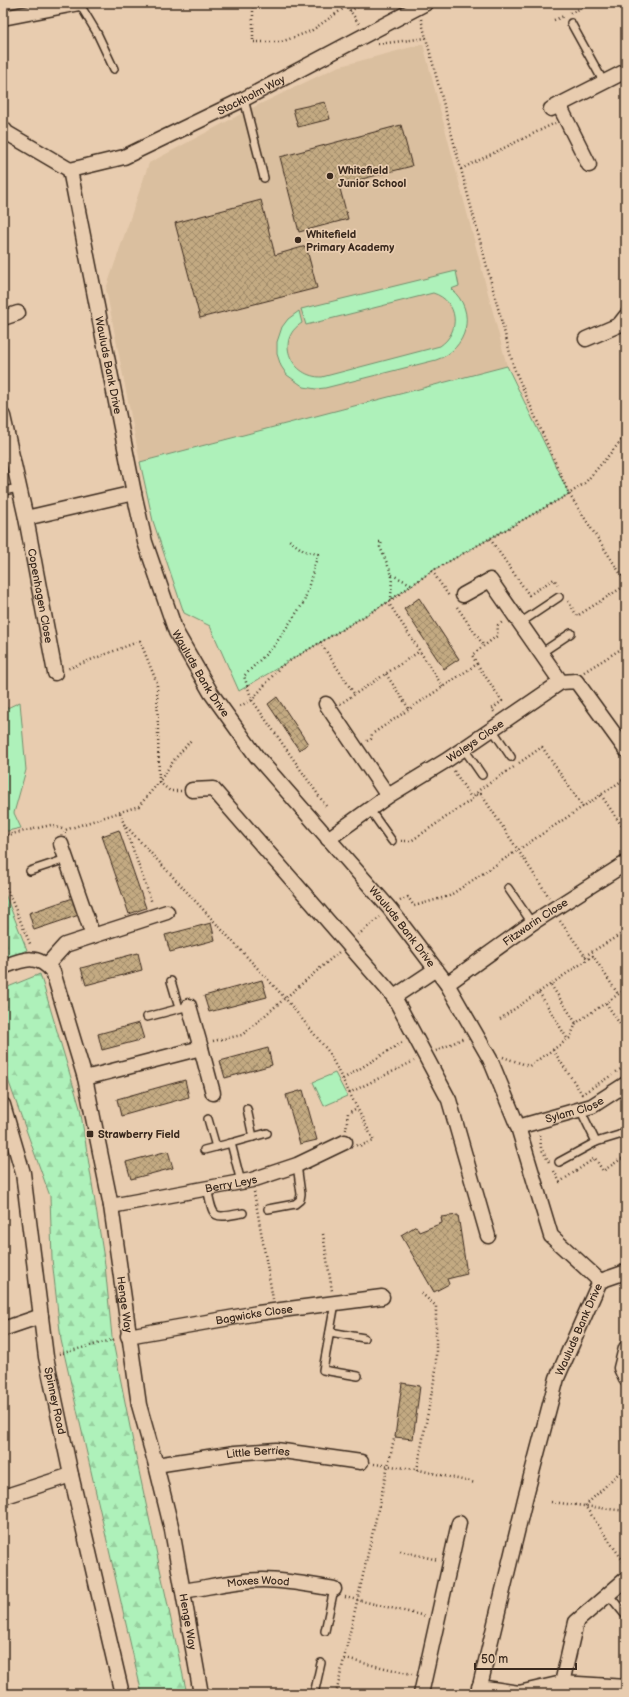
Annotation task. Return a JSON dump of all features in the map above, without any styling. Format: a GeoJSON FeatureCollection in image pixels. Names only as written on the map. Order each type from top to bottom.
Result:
{"type":"FeatureCollection","features":[{"type":"Feature","properties":{"kind":"street"},"geometry":{"type":"LineString","coordinates":[[3,18],[80,3]]}},
{"type":"Feature","properties":{"kind":"street","name":"Stockholm Way"},"geometry":{"type":"LineString","coordinates":[[70,170],[124,157],[369,39],[426,3]]}},
{"type":"Feature","properties":{"kind":"street"},"geometry":{"type":"LineString","coordinates":[[589,165],[566,118],[555,107],[626,70]]}},
{"type":"Feature","properties":{"kind":"street"},"geometry":{"type":"LineString","coordinates":[[4,133],[70,170]]}},
{"type":"Feature","properties":{"kind":"street","name":"Wauluds Bank Drive"},"geometry":{"type":"LineString","coordinates":[[70,170],[145,542],[176,632],[211,693],[257,757],[390,909],[447,984],[490,1059],[518,1127],[551,1236],[600,1281],[557,1378],[525,1499],[479,1690]]}},
{"type":"Feature","properties":{"kind":"street"},"geometry":{"type":"LineString","coordinates":[[3,318],[18,313]]}},
{"type":"Feature","properties":{"kind":"street"},"geometry":{"type":"LineString","coordinates":[[586,339],[619,325],[626,316]]}},
{"type":"Feature","properties":{"kind":"street","name":"Copenhagen Close"},"geometry":{"type":"LineString","coordinates":[[3,416],[26,518],[55,673]]}},
{"type":"Feature","properties":{"kind":"street"},"geometry":{"type":"LineString","coordinates":[[26,518],[134,493]]}},
{"type":"Feature","properties":{"kind":"street"},"geometry":{"type":"LineString","coordinates":[[463,595],[490,580],[561,682],[576,682],[626,750]]}},
{"type":"Feature","properties":{"kind":"street","name":"Waleys Close"},"geometry":{"type":"LineString","coordinates":[[328,839],[388,796],[464,749],[561,682]]}},
{"type":"Feature","properties":{"kind":"street"},"geometry":{"type":"LineString","coordinates":[[328,707],[388,796]]}},
{"type":"Feature","properties":{"kind":"street"},"geometry":{"type":"LineString","coordinates":[[192,790],[213,789],[394,997],[449,1100],[488,1236]]}},
{"type":"Feature","properties":{"kind":"street"},"geometry":{"type":"LineString","coordinates":[[61,844],[93,936]]}},
{"type":"Feature","properties":{"kind":"street","name":"Fitzwarin Close"},"geometry":{"type":"LineString","coordinates":[[447,984],[532,923],[626,863]]}},
{"type":"Feature","properties":{"kind":"street"},"geometry":{"type":"LineString","coordinates":[[3,967],[22,960],[37,958],[47,965],[65,946],[167,912]]}},
{"type":"Feature","properties":{"kind":"street","name":"Henge Way"},"geometry":{"type":"LineString","coordinates":[[47,965],[53,972],[85,1078],[111,1206],[128,1336],[139,1405],[172,1530],[201,1694]]}},
{"type":"Feature","properties":{"kind":"street"},"geometry":{"type":"LineString","coordinates":[[394,997],[436,969]]}},
{"type":"Feature","properties":{"kind":"street"},"geometry":{"type":"LineString","coordinates":[[184,1007],[201,1048],[213,1093]]}},
{"type":"Feature","properties":{"kind":"street"},"geometry":{"type":"LineString","coordinates":[[85,1078],[201,1048]]}},
{"type":"Feature","properties":{"kind":"street","name":"Sylam Close"},"geometry":{"type":"LineString","coordinates":[[518,1127],[592,1106],[626,1084]]}},
{"type":"Feature","properties":{"kind":"street","name":"Spinney Road"},"geometry":{"type":"LineString","coordinates":[[3,1105],[23,1174],[46,1357],[71,1475],[122,1694]]}},
{"type":"Feature","properties":{"kind":"street","name":"Berry Leys"},"geometry":{"type":"LineString","coordinates":[[111,1206],[246,1181],[297,1165],[346,1142]]}},
{"type":"Feature","properties":{"kind":"street"},"geometry":{"type":"LineString","coordinates":[[600,1281],[626,1272]]}},
{"type":"Feature","properties":{"kind":"street","name":"Bagwicks Close"},"geometry":{"type":"LineString","coordinates":[[128,1336],[276,1310],[382,1298]]}},
{"type":"Feature","properties":{"kind":"street"},"geometry":{"type":"LineString","coordinates":[[3,1329],[41,1316]]}},
{"type":"Feature","properties":{"kind":"street"},"geometry":{"type":"LineString","coordinates":[[626,1348],[621,1368],[626,1379]]}},
{"type":"Feature","properties":{"kind":"street","name":"Little Berries"},"geometry":{"type":"LineString","coordinates":[[156,1465],[229,1454],[276,1450],[361,1462]]}},
{"type":"Feature","properties":{"kind":"street"},"geometry":{"type":"LineString","coordinates":[[3,1497],[71,1475]]}},
{"type":"Feature","properties":{"kind":"street"},"geometry":{"type":"LineString","coordinates":[[421,1694],[459,1523]]}},
{"type":"Feature","properties":{"kind":"street"},"geometry":{"type":"LineString","coordinates":[[562,1683],[576,1622],[626,1579]]}},
{"type":"Feature","properties":{"kind":"street","name":"Moxes Wood"},"geometry":{"type":"LineString","coordinates":[[183,1591],[233,1582],[262,1580],[293,1582],[334,1589]]}},
{"type":"Feature","properties":{"kind":"street"},"geometry":{"type":"LineString","coordinates":[[479,1690],[519,1693],[562,1683],[626,1687]]}},
{"type":"Feature","properties":{"kind":"lane"},"geometry":{"type":"LineString","coordinates":[[80,3],[98,33],[114,69]]}},
{"type":"Feature","properties":{"kind":"lane"},"geometry":{"type":"LineString","coordinates":[[571,22],[603,82]]}},
{"type":"Feature","properties":{"kind":"lane"},"geometry":{"type":"LineString","coordinates":[[244,99],[264,178]]}},
{"type":"Feature","properties":{"kind":"lane"},"geometry":{"type":"LineString","coordinates":[[3,491],[19,488]]}},
{"type":"Feature","properties":{"kind":"lane"},"geometry":{"type":"LineString","coordinates":[[517,619],[559,597]]}},
{"type":"Feature","properties":{"kind":"lane"},"geometry":{"type":"LineString","coordinates":[[541,653],[572,633]]}},
{"type":"Feature","properties":{"kind":"lane"},"geometry":{"type":"LineString","coordinates":[[497,726],[511,757]]}},
{"type":"Feature","properties":{"kind":"lane"},"geometry":{"type":"LineString","coordinates":[[464,749],[482,775]]}},
{"type":"Feature","properties":{"kind":"lane"},"geometry":{"type":"LineString","coordinates":[[370,810],[392,841]]}},
{"type":"Feature","properties":{"kind":"lane"},"geometry":{"type":"LineString","coordinates":[[30,871],[66,859]]}},
{"type":"Feature","properties":{"kind":"lane"},"geometry":{"type":"LineString","coordinates":[[508,888],[532,923]]}},
{"type":"Feature","properties":{"kind":"lane"},"geometry":{"type":"LineString","coordinates":[[147,1017],[184,1007],[171,981]]}},
{"type":"Feature","properties":{"kind":"lane"},"geometry":{"type":"LineString","coordinates":[[246,1109],[253,1137]]}},
{"type":"Feature","properties":{"kind":"lane"},"geometry":{"type":"LineString","coordinates":[[580,1109],[596,1142]]}},
{"type":"Feature","properties":{"kind":"lane"},"geometry":{"type":"LineString","coordinates":[[208,1119],[216,1147]]}},
{"type":"Feature","properties":{"kind":"lane"},"geometry":{"type":"LineString","coordinates":[[559,1162],[596,1142],[619,1135],[626,1130]]}},
{"type":"Feature","properties":{"kind":"lane"},"geometry":{"type":"LineString","coordinates":[[204,1150],[267,1133]]}},
{"type":"Feature","properties":{"kind":"lane"},"geometry":{"type":"LineString","coordinates":[[231,1143],[246,1181]]}},
{"type":"Feature","properties":{"kind":"lane"},"geometry":{"type":"LineString","coordinates":[[268,1209],[294,1204],[300,1200],[301,1194],[297,1165]]}},
{"type":"Feature","properties":{"kind":"lane"},"geometry":{"type":"LineString","coordinates":[[207,1188],[213,1212],[216,1216],[220,1217],[243,1213]]}},
{"type":"Feature","properties":{"kind":"lane"},"geometry":{"type":"LineString","coordinates":[[335,1303],[323,1370],[358,1376]]}},
{"type":"Feature","properties":{"kind":"lane"},"geometry":{"type":"LineString","coordinates":[[330,1332],[364,1338]]}},
{"type":"Feature","properties":{"kind":"lane"},"geometry":{"type":"LineString","coordinates":[[325,1631],[334,1589]]}},
{"type":"Feature","properties":{"kind":"lane"},"geometry":{"type":"LineString","coordinates":[[608,1594],[626,1616]]}},
{"type":"Feature","properties":{"kind":"lane"},"geometry":{"type":"LineString","coordinates":[[314,1694],[321,1663]]}},
{"type":"Feature","properties":{"kind":"path"},"geometry":{"type":"LineString","coordinates":[[253,3],[253,42],[281,42],[305,33],[347,6]]}},
{"type":"Feature","properties":{"kind":"path"},"geometry":{"type":"LineString","coordinates":[[345,3],[369,39],[426,38]]}},
{"type":"Feature","properties":{"kind":"path"},"geometry":{"type":"LineString","coordinates":[[350,11],[365,3]]}},
{"type":"Feature","properties":{"kind":"path"},"geometry":{"type":"LineString","coordinates":[[554,20],[594,3]]}},
{"type":"Feature","properties":{"kind":"path"},"geometry":{"type":"LineString","coordinates":[[422,19],[514,368],[569,494],[622,576],[626,585],[577,616],[567,600]]}},
{"type":"Feature","properties":{"kind":"path"},"geometry":{"type":"LineString","coordinates":[[461,169],[566,118]]}},
{"type":"Feature","properties":{"kind":"path"},"geometry":{"type":"LineString","coordinates":[[240,706],[252,700],[281,666],[388,602],[432,571],[569,494],[585,482],[626,436]]}},
{"type":"Feature","properties":{"kind":"path"},"geometry":{"type":"LineString","coordinates":[[490,539],[530,595],[554,579],[560,590]]}},
{"type":"Feature","properties":{"kind":"path"},"geometry":{"type":"LineString","coordinates":[[289,540],[304,551],[318,554],[304,602],[274,646],[244,676],[252,700],[326,806]]}},
{"type":"Feature","properties":{"kind":"path"},"geometry":{"type":"LineString","coordinates":[[379,542],[382,542],[380,547],[392,575],[391,600]]}},
{"type":"Feature","properties":{"kind":"path"},"geometry":{"type":"LineString","coordinates":[[392,575],[413,585]]}},
{"type":"Feature","properties":{"kind":"path"},"geometry":{"type":"LineString","coordinates":[[388,602],[443,687]]}},
{"type":"Feature","properties":{"kind":"path"},"geometry":{"type":"LineString","coordinates":[[497,726],[492,709],[502,701],[472,655],[497,636],[498,625],[517,619]]}},
{"type":"Feature","properties":{"kind":"path"},"geometry":{"type":"LineString","coordinates":[[55,673],[140,641],[158,683],[159,782]]}},
{"type":"Feature","properties":{"kind":"path"},"geometry":{"type":"LineString","coordinates":[[320,642],[354,695]]}},
{"type":"Feature","properties":{"kind":"path"},"geometry":{"type":"LineString","coordinates":[[576,682],[581,673],[626,646]]}},
{"type":"Feature","properties":{"kind":"path"},"geometry":{"type":"LineString","coordinates":[[328,707],[354,695],[420,651]]}},
{"type":"Feature","properties":{"kind":"path"},"geometry":{"type":"LineString","coordinates":[[356,748],[371,739],[372,734],[477,664]]}},
{"type":"Feature","properties":{"kind":"path"},"geometry":{"type":"LineString","coordinates":[[386,674],[409,709]]}},
{"type":"Feature","properties":{"kind":"path"},"geometry":{"type":"LineString","coordinates":[[3,836],[51,825],[66,830],[138,806],[159,782],[174,760],[192,739]]}},
{"type":"Feature","properties":{"kind":"path"},"geometry":{"type":"LineString","coordinates":[[392,841],[411,841],[470,801],[479,790],[542,747],[583,807]]}},
{"type":"Feature","properties":{"kind":"path"},"geometry":{"type":"LineString","coordinates":[[447,760],[470,796],[481,794],[588,960]]}},
{"type":"Feature","properties":{"kind":"path"},"geometry":{"type":"LineString","coordinates":[[398,902],[408,897],[414,906],[449,896],[626,778]]}},
{"type":"Feature","properties":{"kind":"path"},"geometry":{"type":"LineString","coordinates":[[159,782],[170,791],[192,790]]}},
{"type":"Feature","properties":{"kind":"path"},"geometry":{"type":"LineString","coordinates":[[601,795],[626,832]]}},
{"type":"Feature","properties":{"kind":"path"},"geometry":{"type":"LineString","coordinates":[[120,813],[151,903],[167,912]]}},
{"type":"Feature","properties":{"kind":"path"},"geometry":{"type":"LineString","coordinates":[[124,824],[285,998],[328,1051],[374,1141],[359,1146],[346,1142],[348,1113],[357,1108]]}},
{"type":"Feature","properties":{"kind":"path"},"geometry":{"type":"LineString","coordinates":[[61,844],[66,830]]}},
{"type":"Feature","properties":{"kind":"path"},"geometry":{"type":"LineString","coordinates":[[3,880],[32,949]]}},
{"type":"Feature","properties":{"kind":"path"},"geometry":{"type":"LineString","coordinates":[[201,1048],[206,1042],[242,1035],[348,943],[383,915]]}},
{"type":"Feature","properties":{"kind":"path"},"geometry":{"type":"LineString","coordinates":[[585,956],[626,931]]}},
{"type":"Feature","properties":{"kind":"path"},"geometry":{"type":"LineString","coordinates":[[500,1019],[593,956],[618,994]]}},
{"type":"Feature","properties":{"kind":"path"},"geometry":{"type":"LineString","coordinates":[[551,985],[576,1023]]}},
{"type":"Feature","properties":{"kind":"path"},"geometry":{"type":"LineString","coordinates":[[490,1059],[503,1057],[530,1066],[568,1040],[576,1023],[626,989]]}},
{"type":"Feature","properties":{"kind":"path"},"geometry":{"type":"LineString","coordinates":[[539,992],[568,1040]]}},
{"type":"Feature","properties":{"kind":"path"},"geometry":{"type":"LineString","coordinates":[[606,1003],[626,1033]]}},
{"type":"Feature","properties":{"kind":"path"},"geometry":{"type":"LineString","coordinates":[[343,1079],[415,1035]]}},
{"type":"Feature","properties":{"kind":"path"},"geometry":{"type":"LineString","coordinates":[[349,1093],[467,1037]]}},
{"type":"Feature","properties":{"kind":"path"},"geometry":{"type":"LineString","coordinates":[[553,1050],[582,1094],[626,1066]]}},
{"type":"Feature","properties":{"kind":"path"},"geometry":{"type":"LineString","coordinates":[[246,1181],[276,1310]]}},
{"type":"Feature","properties":{"kind":"path"},"geometry":{"type":"LineString","coordinates":[[323,1234],[335,1303]]}},
{"type":"Feature","properties":{"kind":"path"},"geometry":{"type":"LineString","coordinates":[[417,1470],[436,1370],[436,1306],[421,1293]]}},
{"type":"Feature","properties":{"kind":"path"},"geometry":{"type":"LineString","coordinates":[[46,1357],[128,1336]]}},
{"type":"Feature","properties":{"kind":"path"},"geometry":{"type":"LineString","coordinates":[[336,1694],[394,1439]]}},
{"type":"Feature","properties":{"kind":"path"},"geometry":{"type":"LineString","coordinates":[[361,1462],[417,1470],[475,1483]]}},
{"type":"Feature","properties":{"kind":"path"},"geometry":{"type":"LineString","coordinates":[[585,1506],[626,1466]]}},
{"type":"Feature","properties":{"kind":"path"},"geometry":{"type":"LineString","coordinates":[[551,1502],[626,1511]]}},
{"type":"Feature","properties":{"kind":"path"},"geometry":{"type":"LineString","coordinates":[[585,1506],[626,1565]]}},
{"type":"Feature","properties":{"kind":"path"},"geometry":{"type":"LineString","coordinates":[[400,1551],[450,1563]]}},
{"type":"Feature","properties":{"kind":"path"},"geometry":{"type":"LineString","coordinates":[[334,1589],[347,1599],[438,1619]]}},
{"type":"Feature","properties":{"kind":"path"},"geometry":{"type":"LineString","coordinates":[[345,1659],[424,1677]]}},
{"type":"Feature","properties":{"kind":"shaded area","name":"Whitefield Primary Academy"},"geometry":{"type":"Polygon","coordinates":[[[423,44],[507,366],[140,462],[106,289],[149,163],[254,107],[337,67],[423,44]]]}},
{"type":"Feature","properties":{"kind":"green space"},"geometry":{"type":"Polygon","coordinates":[[[456,271],[459,286],[451,289],[459,298],[464,308],[466,318],[465,329],[455,348],[447,355],[436,360],[316,389],[304,387],[287,375],[281,366],[277,354],[277,342],[282,327],[288,319],[299,311],[302,323],[294,330],[289,339],[288,348],[290,357],[295,365],[311,376],[322,377],[440,346],[447,340],[451,333],[454,325],[454,317],[448,303],[442,297],[433,293],[306,325],[301,309],[456,271]]]}},
{"type":"Feature","properties":{"kind":"green space"},"geometry":{"type":"Polygon","coordinates":[[[507,366],[569,494],[432,571],[388,602],[239,691],[210,626],[184,613],[153,521],[140,462],[507,366]]]}},
{"type":"Feature","properties":{"kind":"green space"},"geometry":{"type":"Polygon","coordinates":[[[20,702],[26,770],[14,813],[21,828],[3,832],[3,710],[20,702]]]}},
{"type":"Feature","properties":{"kind":"green space"},"geometry":{"type":"Polygon","coordinates":[[[3,889],[27,950],[3,960],[3,889]]]}},
{"type":"Feature","properties":{"kind":"green space"},"geometry":{"type":"Polygon","coordinates":[[[40,974],[80,1108],[105,1265],[112,1337],[137,1462],[187,1694],[142,1694],[61,1340],[52,1259],[50,1196],[3,1066],[3,989],[40,974]]]}},
{"type":"Feature","properties":{"kind":"green space"},"geometry":{"type":"Polygon","coordinates":[[[335,1073],[347,1096],[324,1106],[313,1082],[335,1073]]]}},
{"type":"Feature","properties":{"kind":"building"},"geometry":{"type":"Polygon","coordinates":[[[325,102],[330,119],[298,127],[293,109],[325,102]]]}},
{"type":"Feature","properties":{"kind":"building","name":"Whitefield Junior School"},"geometry":{"type":"Polygon","coordinates":[[[401,125],[412,166],[339,185],[348,219],[299,232],[280,157],[401,125]]]}},
{"type":"Feature","properties":{"kind":"building"},"geometry":{"type":"Polygon","coordinates":[[[261,200],[275,255],[306,246],[317,288],[200,318],[175,223],[261,200]]]}},
{"type":"Feature","properties":{"kind":"building"},"geometry":{"type":"Polygon","coordinates":[[[419,598],[459,659],[444,669],[404,609],[419,598]]]}},
{"type":"Feature","properties":{"kind":"building"},"geometry":{"type":"Polygon","coordinates":[[[277,697],[308,744],[299,750],[268,704],[277,697]]]}},
{"type":"Feature","properties":{"kind":"building"},"geometry":{"type":"Polygon","coordinates":[[[119,830],[146,908],[129,914],[102,836],[119,830]]]}},
{"type":"Feature","properties":{"kind":"building"},"geometry":{"type":"Polygon","coordinates":[[[73,898],[79,915],[34,930],[29,913],[73,898]]]}},
{"type":"Feature","properties":{"kind":"building"},"geometry":{"type":"Polygon","coordinates":[[[211,923],[215,940],[170,952],[165,935],[211,923]]]}},
{"type":"Feature","properties":{"kind":"building"},"geometry":{"type":"Polygon","coordinates":[[[138,953],[142,970],[86,985],[81,968],[138,953]]]}},
{"type":"Feature","properties":{"kind":"building"},"geometry":{"type":"Polygon","coordinates":[[[262,980],[267,997],[209,1012],[204,996],[262,980]]]}},
{"type":"Feature","properties":{"kind":"building"},"geometry":{"type":"Polygon","coordinates":[[[139,1023],[144,1039],[102,1050],[98,1034],[139,1023]]]}},
{"type":"Feature","properties":{"kind":"building"},"geometry":{"type":"Polygon","coordinates":[[[268,1048],[272,1065],[225,1078],[220,1061],[268,1048]]]}},
{"type":"Feature","properties":{"kind":"building"},"geometry":{"type":"Polygon","coordinates":[[[185,1080],[189,1097],[121,1116],[117,1099],[185,1080]]]}},
{"type":"Feature","properties":{"kind":"building"},"geometry":{"type":"Polygon","coordinates":[[[303,1090],[317,1140],[300,1144],[286,1095],[303,1090]]]}},
{"type":"Feature","properties":{"kind":"building"},"geometry":{"type":"Polygon","coordinates":[[[168,1151],[173,1168],[131,1179],[126,1162],[168,1151]]]}},
{"type":"Feature","properties":{"kind":"building"},"geometry":{"type":"Polygon","coordinates":[[[458,1215],[467,1274],[447,1279],[449,1284],[434,1292],[401,1235],[416,1226],[419,1232],[442,1223],[441,1217],[458,1215]]]}},
{"type":"Feature","properties":{"kind":"building"},"geometry":{"type":"Polygon","coordinates":[[[402,1383],[420,1386],[413,1439],[395,1437],[402,1383]]]}},
{"type":"Feature","properties":{"kind":"place","name":"Whitefield Junior School"},"geometry":{"type":"Point","coordinates":[330,176]}},
{"type":"Feature","properties":{"kind":"place","name":"Whitefield Primary Academy"},"geometry":{"type":"Point","coordinates":[298,240]}},
{"type":"Feature","properties":{"kind":"place","name":"Strawberry Field"},"geometry":{"type":"Point","coordinates":[90,1134]}}]}
